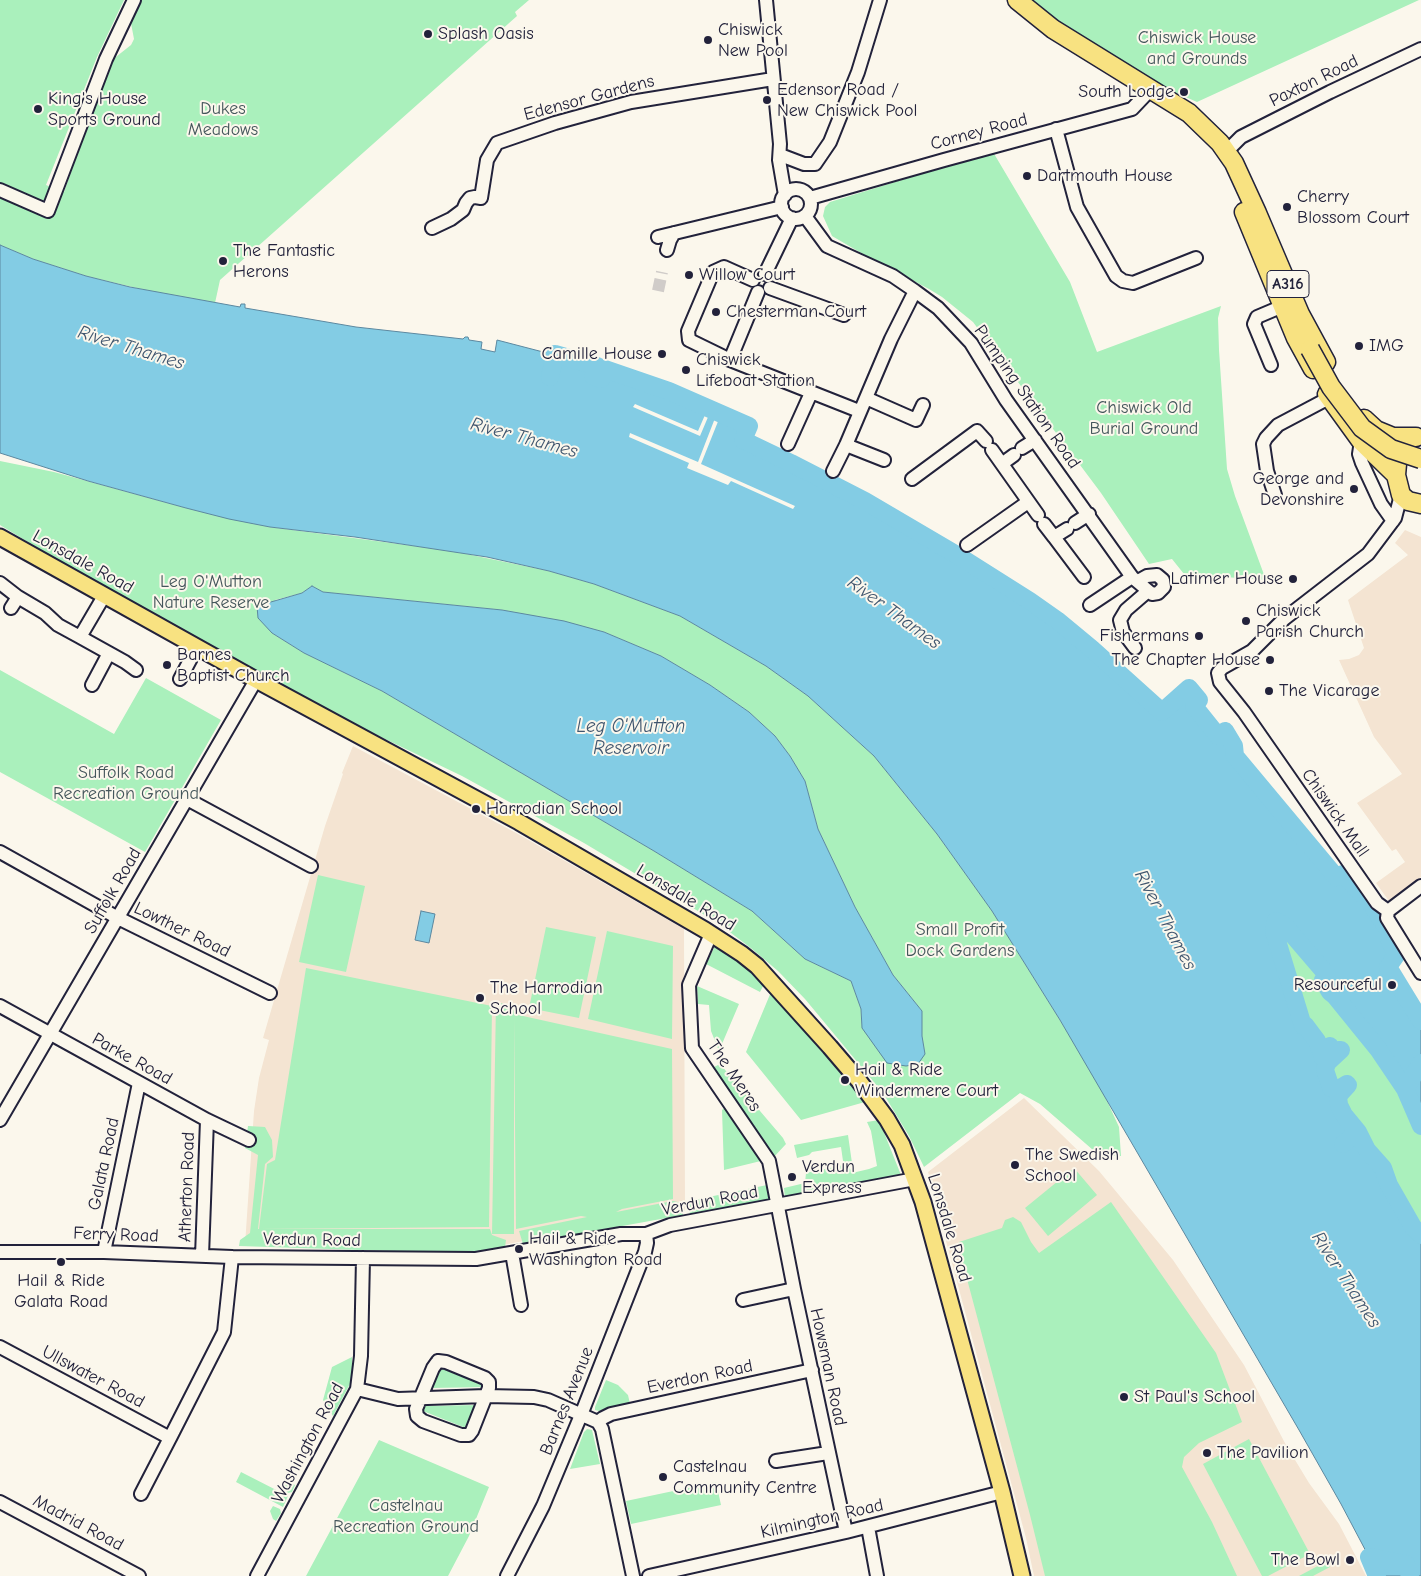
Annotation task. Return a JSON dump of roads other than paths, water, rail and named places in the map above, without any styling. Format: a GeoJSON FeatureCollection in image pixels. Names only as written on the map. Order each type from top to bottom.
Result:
{"type":"FeatureCollection","features":[{"type":"Feature","properties":{"kind":"highway","name":"A316"},"geometry":{"type":"LineString","coordinates":[[1017,0],[1053,29],[1189,113],[1213,135],[1227,151],[1248,194],[1300,314],[1331,372],[1348,398],[1367,422],[1376,430],[1393,437],[1418,434]]}},
{"type":"Feature","properties":{"kind":"highway","name":"A316"},"geometry":{"type":"LineString","coordinates":[[1213,135],[1296,338],[1330,398],[1361,441],[1396,475]]}},
{"type":"Feature","properties":{"kind":"highway","name":"A316"},"geometry":{"type":"LineString","coordinates":[[1248,194],[1259,234],[1293,316],[1331,387],[1362,428],[1391,449],[1421,459]]}},
{"type":"Feature","properties":{"kind":"highway"},"geometry":{"type":"LineString","coordinates":[[1415,504],[1398,489],[1396,475],[1399,459],[1404,449],[1418,434]]}},
{"type":"Feature","properties":{"kind":"main road","name":"Lonsdale Road"},"geometry":{"type":"LineString","coordinates":[[0,537],[256,680],[519,822],[712,934],[757,966],[830,1047],[887,1118],[902,1145],[923,1202],[960,1334],[1022,1576]]}},
{"type":"Feature","properties":{"kind":"street"},"geometry":{"type":"LineString","coordinates":[[0,190],[48,211],[106,59],[134,0]]}},
{"type":"Feature","properties":{"kind":"street"},"geometry":{"type":"LineString","coordinates":[[658,237],[674,234],[787,197],[803,191],[810,198],[811,208],[801,218],[787,216],[787,197],[786,172],[773,79],[766,0]]}},
{"type":"Feature","properties":{"kind":"street"},"geometry":{"type":"LineString","coordinates":[[786,172],[791,166],[800,163],[814,164],[830,142],[858,72],[880,0]]}},
{"type":"Feature","properties":{"kind":"street","name":"Paxton Road"},"geometry":{"type":"LineString","coordinates":[[1227,151],[1241,137],[1421,49]]}},
{"type":"Feature","properties":{"kind":"street","name":"Edensor Gardens"},"geometry":{"type":"LineString","coordinates":[[432,228],[451,219],[463,210],[470,198],[481,198],[487,160],[497,143],[527,131],[631,102],[773,79]]}},
{"type":"Feature","properties":{"kind":"street","name":"Corney Road"},"geometry":{"type":"LineString","coordinates":[[810,198],[1132,109],[1151,89]]}},
{"type":"Feature","properties":{"kind":"street"},"geometry":{"type":"LineString","coordinates":[[1056,130],[1077,207],[1116,276],[1123,281],[1133,283],[1196,258]]}},
{"type":"Feature","properties":{"kind":"street"},"geometry":{"type":"LineString","coordinates":[[782,153],[800,163]]}},
{"type":"Feature","properties":{"kind":"street"},"geometry":{"type":"LineString","coordinates":[[782,153],[779,160],[787,197]]}},
{"type":"Feature","properties":{"kind":"street","name":"Pumping Station Road"},"geometry":{"type":"LineString","coordinates":[[805,216],[827,246],[893,276],[916,291],[938,308],[971,343],[1006,400],[1135,579],[1148,591]]}},
{"type":"Feature","properties":{"kind":"street"},"geometry":{"type":"LineString","coordinates":[[765,274],[792,218]]}},
{"type":"Feature","properties":{"kind":"street"},"geometry":{"type":"LineString","coordinates":[[667,250],[674,234]]}},
{"type":"Feature","properties":{"kind":"street"},"geometry":{"type":"LineString","coordinates":[[752,280],[724,267],[713,272],[688,331],[689,340],[730,360],[859,412]]}},
{"type":"Feature","properties":{"kind":"street"},"geometry":{"type":"LineString","coordinates":[[752,280],[759,274],[765,274]]}},
{"type":"Feature","properties":{"kind":"street"},"geometry":{"type":"LineString","coordinates":[[730,360],[770,280],[765,274]]}},
{"type":"Feature","properties":{"kind":"street"},"geometry":{"type":"LineString","coordinates":[[752,280],[754,289],[764,290],[844,316]]}},
{"type":"Feature","properties":{"kind":"street"},"geometry":{"type":"LineString","coordinates":[[833,471],[891,339],[916,291]]}},
{"type":"Feature","properties":{"kind":"street"},"geometry":{"type":"LineString","coordinates":[[1271,365],[1254,324],[1257,317],[1283,306]]}},
{"type":"Feature","properties":{"kind":"street"},"geometry":{"type":"LineString","coordinates":[[788,444],[811,393]]}},
{"type":"Feature","properties":{"kind":"street"},"geometry":{"type":"LineString","coordinates":[[866,398],[916,420],[923,406]]}},
{"type":"Feature","properties":{"kind":"street"},"geometry":{"type":"LineString","coordinates":[[1275,495],[1267,471],[1263,444],[1266,438],[1278,425],[1330,398]]}},
{"type":"Feature","properties":{"kind":"street"},"geometry":{"type":"LineString","coordinates":[[912,479],[977,431],[1084,577]]}},
{"type":"Feature","properties":{"kind":"street"},"geometry":{"type":"LineString","coordinates":[[1003,464],[1035,440]]}},
{"type":"Feature","properties":{"kind":"street"},"geometry":{"type":"LineString","coordinates":[[1361,441],[1359,454],[1381,504],[1394,519],[1409,511],[1415,504]]}},
{"type":"Feature","properties":{"kind":"street"},"geometry":{"type":"LineString","coordinates":[[846,445],[884,460]]}},
{"type":"Feature","properties":{"kind":"street"},"geometry":{"type":"LineString","coordinates":[[967,545],[1028,502]]}},
{"type":"Feature","properties":{"kind":"street"},"geometry":{"type":"LineString","coordinates":[[1054,537],[1089,514]]}},
{"type":"Feature","properties":{"kind":"street","name":"Chiswick Mall"},"geometry":{"type":"LineString","coordinates":[[1388,911],[1376,903],[1244,712],[1220,682],[1218,673],[1222,668],[1252,651],[1284,619],[1368,554],[1384,535],[1394,519]]}},
{"type":"Feature","properties":{"kind":"street"},"geometry":{"type":"LineString","coordinates":[[1090,605],[1135,579],[1152,575],[1157,575],[1161,578],[1164,587],[1158,593],[1152,594],[1148,591],[1126,610],[1120,620],[1123,632],[1135,648]]}},
{"type":"Feature","properties":{"kind":"street"},"geometry":{"type":"LineString","coordinates":[[0,583],[15,602],[45,613],[58,624],[136,670]]}},
{"type":"Feature","properties":{"kind":"street"},"geometry":{"type":"LineString","coordinates":[[80,637],[104,596]]}},
{"type":"Feature","properties":{"kind":"street"},"geometry":{"type":"LineString","coordinates":[[180,678],[197,647]]}},
{"type":"Feature","properties":{"kind":"street"},"geometry":{"type":"LineString","coordinates":[[92,685],[110,654]]}},
{"type":"Feature","properties":{"kind":"street","name":"Suffolk Road"},"geometry":{"type":"LineString","coordinates":[[0,1120],[256,680]]}},
{"type":"Feature","properties":{"kind":"street"},"geometry":{"type":"LineString","coordinates":[[187,799],[311,866]]}},
{"type":"Feature","properties":{"kind":"street","name":"Lowther Road"},"geometry":{"type":"LineString","coordinates":[[0,852],[118,918],[270,993]]}},
{"type":"Feature","properties":{"kind":"street"},"geometry":{"type":"LineString","coordinates":[[1421,886],[1388,911],[1387,918],[1421,973]]}},
{"type":"Feature","properties":{"kind":"street","name":"The Meres"},"geometry":{"type":"LineString","coordinates":[[712,934],[689,985],[692,1048],[770,1161],[777,1206]]}},
{"type":"Feature","properties":{"kind":"street","name":"Parke Road"},"geometry":{"type":"LineString","coordinates":[[0,1006],[207,1120],[248,1140]]}},
{"type":"Feature","properties":{"kind":"street","name":"Galata Road"},"geometry":{"type":"LineString","coordinates":[[104,1252],[139,1083]]}},
{"type":"Feature","properties":{"kind":"street","name":"Atherton Road"},"geometry":{"type":"LineString","coordinates":[[202,1256],[207,1120]]}},
{"type":"Feature","properties":{"kind":"street","name":"Verdun Road"},"geometry":{"type":"LineString","coordinates":[[232,1257],[466,1260],[621,1234],[646,1234],[670,1225],[915,1179]]}},
{"type":"Feature","properties":{"kind":"street","name":"Howsman Road"},"geometry":{"type":"LineString","coordinates":[[777,1206],[846,1532]]}},
{"type":"Feature","properties":{"kind":"street","name":"Barnes Avenue"},"geometry":{"type":"LineString","coordinates":[[507,1576],[547,1497],[581,1415],[645,1252],[646,1234]]}},
{"type":"Feature","properties":{"kind":"street","name":"Ferry Road"},"geometry":{"type":"LineString","coordinates":[[0,1252],[104,1252],[232,1257]]}},
{"type":"Feature","properties":{"kind":"street"},"geometry":{"type":"LineString","coordinates":[[512,1253],[521,1305]]}},
{"type":"Feature","properties":{"kind":"street"},"geometry":{"type":"LineString","coordinates":[[141,1494],[224,1332],[232,1257]]}},
{"type":"Feature","properties":{"kind":"street","name":"Washington Road"},"geometry":{"type":"LineString","coordinates":[[257,1576],[357,1389],[361,1356],[362,1258]]}},
{"type":"Feature","properties":{"kind":"street","name":"Howsman Road"},"geometry":{"type":"LineString","coordinates":[[743,1300],[794,1289]]}},
{"type":"Feature","properties":{"kind":"street","name":"Ullswater Road"},"geometry":{"type":"LineString","coordinates":[[0,1347],[170,1438]]}},
{"type":"Feature","properties":{"kind":"street"},"geometry":{"type":"LineString","coordinates":[[438,1362],[446,1362],[485,1378],[489,1382],[486,1396],[469,1435],[461,1435],[423,1420],[418,1416],[416,1409],[433,1368],[438,1362]]}},
{"type":"Feature","properties":{"kind":"street","name":"Everdon Road"},"geometry":{"type":"LineString","coordinates":[[598,1422],[611,1414],[812,1370]]}},
{"type":"Feature","properties":{"kind":"street"},"geometry":{"type":"LineString","coordinates":[[357,1389],[398,1399],[486,1396],[541,1398],[598,1422],[602,1429],[633,1576]]}},
{"type":"Feature","properties":{"kind":"street","name":"Howsman Road"},"geometry":{"type":"LineString","coordinates":[[776,1461],[828,1453]]}},
{"type":"Feature","properties":{"kind":"street","name":"Kilmington Road"},"geometry":{"type":"LineString","coordinates":[[650,1576],[868,1527],[1002,1492]]}},
{"type":"Feature","properties":{"kind":"street","name":"Madrid Road"},"geometry":{"type":"LineString","coordinates":[[0,1502],[139,1576]]}},
{"type":"Feature","properties":{"kind":"street"},"geometry":{"type":"LineString","coordinates":[[868,1527],[877,1576]]}},
{"type":"Feature","properties":{"kind":"water","name":"River Thames"},"geometry":{"type":"Polygon","coordinates":[[[0,245],[33,259],[86,276],[130,287],[240,307],[241,304],[245,304],[245,308],[356,327],[463,339],[468,337],[469,340],[482,342],[481,349],[495,352],[497,340],[597,366],[593,376],[601,379],[605,369],[642,380],[749,426],[743,441],[865,501],[962,558],[1057,620],[1162,711],[1189,688],[1199,700],[1194,706],[1217,736],[1225,731],[1234,746],[1235,756],[1336,877],[1343,874],[1370,902],[1394,938],[1390,942],[1397,954],[1388,968],[1421,1021],[1421,1126],[1405,1089],[1389,1065],[1330,992],[1323,980],[1327,975],[1285,926],[1276,921],[1274,931],[1303,1025],[1305,1025],[1317,1041],[1319,1047],[1324,1049],[1330,1046],[1322,1055],[1323,1058],[1341,1050],[1327,1063],[1325,1070],[1331,1088],[1337,1090],[1348,1085],[1338,1096],[1341,1110],[1358,1132],[1367,1150],[1383,1168],[1395,1195],[1413,1227],[1421,1235],[1421,1576],[1377,1576],[1341,1504],[1299,1430],[1060,1020],[992,911],[937,834],[874,756],[808,696],[766,666],[680,616],[594,584],[549,571],[487,557],[355,537],[270,527],[229,519],[88,481],[0,453],[0,245]]]}},
{"type":"Feature","properties":{"kind":"water","name":"Leg O'Mutton Reservoir"},"geometry":{"type":"Polygon","coordinates":[[[312,586],[323,592],[502,610],[564,621],[604,632],[661,656],[710,685],[749,712],[775,736],[805,781],[818,829],[855,907],[893,975],[922,1011],[922,1036],[925,1054],[918,1064],[906,1066],[887,1063],[862,1028],[861,1009],[851,981],[805,959],[752,911],[382,691],[304,653],[272,633],[258,618],[257,606],[302,593],[312,586]]]}},
{"type":"Feature","properties":{"kind":"water"},"geometry":{"type":"Polygon","coordinates":[[[421,911],[435,914],[429,943],[415,940],[421,911]]]}},
{"type":"Feature","properties":{"kind":"waterway"},"geometry":{"type":"LineString","coordinates":[[550,377],[555,354],[597,366],[593,376],[601,379],[605,369],[669,391],[749,426],[743,440],[865,501],[962,558],[1030,601],[1057,620],[1092,649],[1162,712],[1189,688],[1199,700],[1194,706],[1218,736],[1225,731],[1234,746],[1235,756],[1336,877],[1343,874],[1370,902],[1394,938],[1390,942],[1397,954],[1388,967],[1421,1021]]}},
{"type":"Feature","properties":{"kind":"waterway"},"geometry":{"type":"LineString","coordinates":[[1343,1144],[1358,1132],[1344,1115],[1339,1105],[1338,1096],[1348,1085],[1337,1090],[1331,1088],[1325,1070],[1327,1063],[1341,1050],[1323,1058],[1322,1055],[1330,1046],[1324,1049],[1319,1047],[1317,1041],[1305,1025],[1303,1026],[1274,931],[1276,921],[1285,926],[1327,975],[1323,980],[1330,992],[1378,1049],[1405,1089],[1421,1063]]}},
{"type":"Feature","properties":{"kind":"waterway"},"geometry":{"type":"LineString","coordinates":[[1410,1080],[1405,1089],[1421,1126]]}},
{"type":"Feature","properties":{"kind":"waterway"},"geometry":{"type":"LineString","coordinates":[[1352,1136],[1358,1132],[1367,1150],[1383,1168],[1389,1185],[1413,1227],[1421,1235]]}},
{"type":"Feature","properties":{"kind":"waterway"},"geometry":{"type":"LineString","coordinates":[[1377,1576],[1369,1557],[1406,1564],[1410,1576]]}},
{"type":"Feature","properties":{"kind":"tunnel"},"geometry":{"type":"LineString","coordinates":[[658,291],[662,272]]}},
{"type":"Feature","properties":{"kind":"place","name":"Splash Oasis"},"geometry":{"type":"Point","coordinates":[428,34]}},
{"type":"Feature","properties":{"kind":"place","name":"Chiswick New Pool"},"geometry":{"type":"Point","coordinates":[708,40]}},
{"type":"Feature","properties":{"kind":"place","name":"South Lodge"},"geometry":{"type":"Point","coordinates":[1184,92]}},
{"type":"Feature","properties":{"kind":"place","name":"Edensor Road / New Chiswick Pool"},"geometry":{"type":"Point","coordinates":[767,100]}},
{"type":"Feature","properties":{"kind":"place","name":"King's House Sports Ground"},"geometry":{"type":"Point","coordinates":[38,109]}},
{"type":"Feature","properties":{"kind":"place","name":"Dartmouth House"},"geometry":{"type":"Point","coordinates":[1027,176]}},
{"type":"Feature","properties":{"kind":"place","name":"Cherry Blossom Court"},"geometry":{"type":"Point","coordinates":[1287,207]}},
{"type":"Feature","properties":{"kind":"place","name":"The Fantastic Herons"},"geometry":{"type":"Point","coordinates":[223,261]}},
{"type":"Feature","properties":{"kind":"place","name":"Willow Court"},"geometry":{"type":"Point","coordinates":[689,275]}},
{"type":"Feature","properties":{"kind":"place","name":"Chesterman Court"},"geometry":{"type":"Point","coordinates":[716,312]}},
{"type":"Feature","properties":{"kind":"place","name":"IMG"},"geometry":{"type":"Point","coordinates":[1359,346]}},
{"type":"Feature","properties":{"kind":"place","name":"Camille House"},"geometry":{"type":"Point","coordinates":[662,354]}},
{"type":"Feature","properties":{"kind":"place","name":"Chiswick Lifeboat Station"},"geometry":{"type":"Point","coordinates":[686,370]}},
{"type":"Feature","properties":{"kind":"place","name":"George and Devonshire"},"geometry":{"type":"Point","coordinates":[1354,489]}},
{"type":"Feature","properties":{"kind":"place","name":"Latimer House"},"geometry":{"type":"Point","coordinates":[1293,579]}},
{"type":"Feature","properties":{"kind":"place","name":"Chiswick Parish Church"},"geometry":{"type":"Point","coordinates":[1246,621]}},
{"type":"Feature","properties":{"kind":"place","name":"Fishermans"},"geometry":{"type":"Point","coordinates":[1199,636]}},
{"type":"Feature","properties":{"kind":"place","name":"The Chapter House"},"geometry":{"type":"Point","coordinates":[1270,660]}},
{"type":"Feature","properties":{"kind":"place","name":"Barnes Baptist Church"},"geometry":{"type":"Point","coordinates":[167,665]}},
{"type":"Feature","properties":{"kind":"place","name":"The Vicarage"},"geometry":{"type":"Point","coordinates":[1269,691]}},
{"type":"Feature","properties":{"kind":"place","name":"Harrodian School"},"geometry":{"type":"Point","coordinates":[476,809]}},
{"type":"Feature","properties":{"kind":"place","name":"Resourceful"},"geometry":{"type":"Point","coordinates":[1392,985]}},
{"type":"Feature","properties":{"kind":"place","name":"The Harrodian School"},"geometry":{"type":"Point","coordinates":[480,998]}},
{"type":"Feature","properties":{"kind":"place","name":"Hail & Ride Windermere Court"},"geometry":{"type":"Point","coordinates":[845,1080]}},
{"type":"Feature","properties":{"kind":"place","name":"The Swedish School"},"geometry":{"type":"Point","coordinates":[1015,1165]}},
{"type":"Feature","properties":{"kind":"place","name":"Verdun Express"},"geometry":{"type":"Point","coordinates":[792,1177]}},
{"type":"Feature","properties":{"kind":"place","name":"Hail & Ride Washington Road"},"geometry":{"type":"Point","coordinates":[519,1249]}},
{"type":"Feature","properties":{"kind":"place","name":"Hail & Ride Galata Road"},"geometry":{"type":"Point","coordinates":[61,1262]}},
{"type":"Feature","properties":{"kind":"place","name":"St Paul's School"},"geometry":{"type":"Point","coordinates":[1124,1397]}},
{"type":"Feature","properties":{"kind":"place","name":"The Pavilion"},"geometry":{"type":"Point","coordinates":[1207,1453]}},
{"type":"Feature","properties":{"kind":"place","name":"Castelnau Community Centre"},"geometry":{"type":"Point","coordinates":[663,1477]}},
{"type":"Feature","properties":{"kind":"place","name":"The Bowl"},"geometry":{"type":"Point","coordinates":[1350,1560]}},
{"type":"Feature","properties":{"kind":"park label","name":"Chiswick House and Grounds"},"geometry":{"type":"Point","coordinates":[1197,48]}},
{"type":"Feature","properties":{"kind":"park label","name":"Dukes Meadows"},"geometry":{"type":"Point","coordinates":[223,119]}},
{"type":"Feature","properties":{"kind":"park label","name":"Chiswick Old Burial Ground"},"geometry":{"type":"Point","coordinates":[1144,418]}},
{"type":"Feature","properties":{"kind":"park label","name":"Leg O'Mutton Nature Reserve"},"geometry":{"type":"Point","coordinates":[211,592]}},
{"type":"Feature","properties":{"kind":"park label","name":"Suffolk Road Recreation Ground"},"geometry":{"type":"Point","coordinates":[126,783]}},
{"type":"Feature","properties":{"kind":"park label","name":"Small Profit Dock Gardens"},"geometry":{"type":"Point","coordinates":[960,940]}},
{"type":"Feature","properties":{"kind":"park label","name":"Castelnau Recreation Ground"},"geometry":{"type":"Point","coordinates":[406,1516]}}]}
